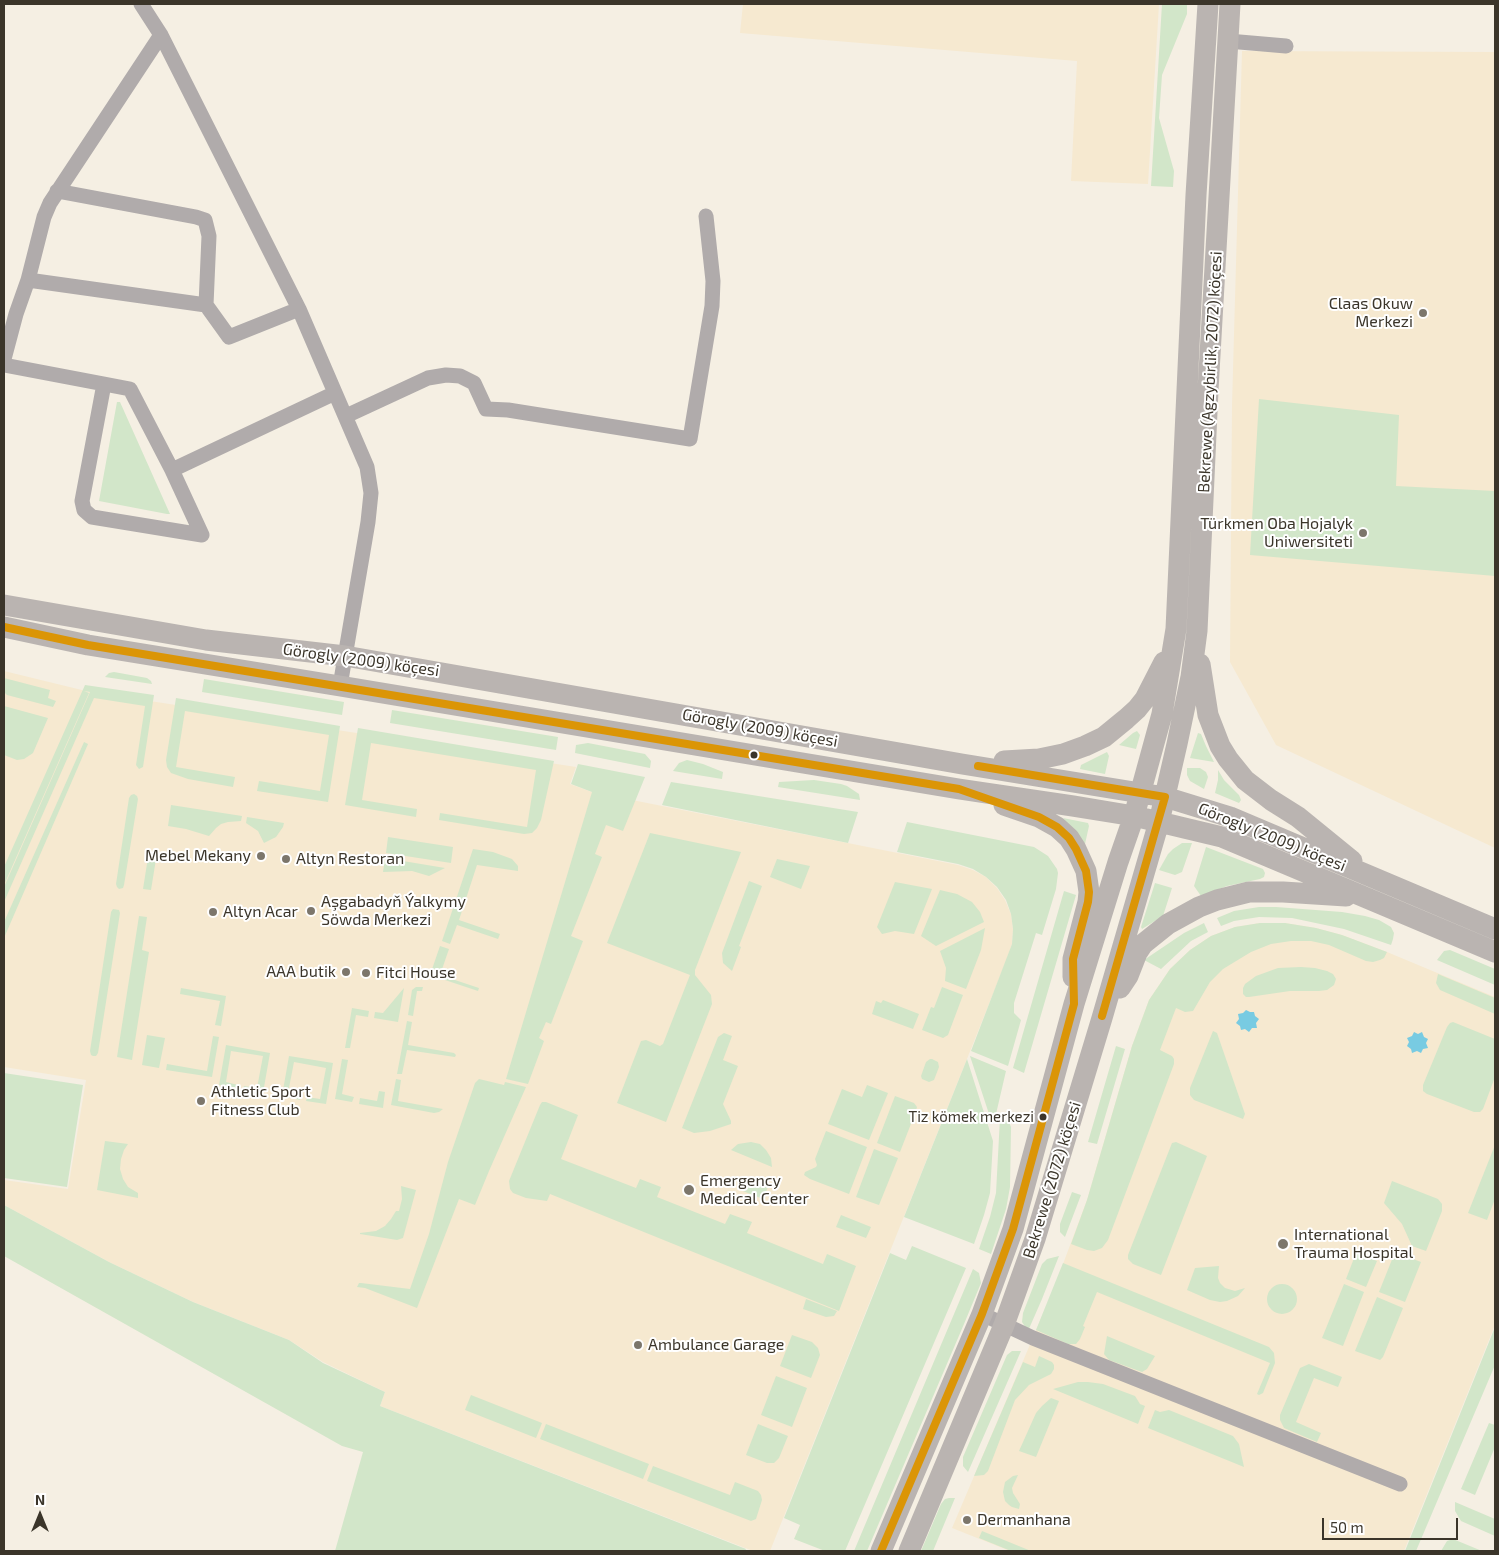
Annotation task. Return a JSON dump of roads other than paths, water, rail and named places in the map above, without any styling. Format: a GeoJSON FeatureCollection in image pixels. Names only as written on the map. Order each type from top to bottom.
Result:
{"type":"FeatureCollection","features":[{"type":"Feature","properties":{"kind":"main road","name":"Bekrewe (Agzybirlik, 2072) köçesi"},"geometry":{"type":"LineString","coordinates":[[1141,793],[1162,714],[1176,629],[1196,195],[1208,4]]}},
{"type":"Feature","properties":{"kind":"main road","name":"Bekrewe (Agzybirlik, 2072) köçesi"},"geometry":{"type":"LineString","coordinates":[[1165,797],[1191,677],[1197,631],[1208,390],[1230,4]]}},
{"type":"Feature","properties":{"kind":"main road","name":"Görogly (2009) köçesi"},"geometry":{"type":"LineString","coordinates":[[4,605],[206,640],[344,656],[962,764],[1165,797],[1230,817],[1495,929]]}},
{"type":"Feature","properties":{"kind":"main road","name":"Görogly (2009) köçesi"},"geometry":{"type":"LineString","coordinates":[[4,627],[88,646],[340,686],[959,790],[1134,816],[1222,838],[1495,952]]}},
{"type":"Feature","properties":{"kind":"main road"},"geometry":{"type":"LineString","coordinates":[[962,764],[1039,759],[1063,754],[1104,737],[1138,709],[1145,699],[1165,661],[1176,629]]}},
{"type":"Feature","properties":{"kind":"main road"},"geometry":{"type":"LineString","coordinates":[[1197,631],[1200,672],[1205,702],[1220,746],[1228,759],[1245,780],[1271,800],[1298,817],[1372,877]]}},
{"type":"Feature","properties":{"kind":"main road"},"geometry":{"type":"LineString","coordinates":[[959,790],[1039,817],[1057,827],[1069,838],[1076,849],[1086,871],[1089,892],[1073,959],[1074,1004]]}},
{"type":"Feature","properties":{"kind":"main road","name":"Bekrewe (2072) köçesi"},"geometry":{"type":"LineString","coordinates":[[881,1551],[982,1314],[1013,1229],[1074,1004],[1141,793]]}},
{"type":"Feature","properties":{"kind":"main road","name":"Bekrewe (2072) köçesi"},"geometry":{"type":"LineString","coordinates":[[908,1551],[1004,1325],[1035,1239],[1102,1018],[1165,797]]}},
{"type":"Feature","properties":{"kind":"main road"},"geometry":{"type":"LineString","coordinates":[[1102,1018],[1128,976],[1137,953],[1143,944],[1168,924],[1199,907],[1217,900],[1249,892],[1283,892],[1366,898]]}},
{"type":"Feature","properties":{"kind":"street"},"geometry":{"type":"LineString","coordinates":[[141,4],[162,35],[299,308],[367,467],[371,493],[340,686]]}},
{"type":"Feature","properties":{"kind":"street"},"geometry":{"type":"LineString","coordinates":[[4,359],[16,314],[28,280],[44,217],[57,191],[162,35]]}},
{"type":"Feature","properties":{"kind":"street"},"geometry":{"type":"LineString","coordinates":[[1228,42],[1286,46]]}},
{"type":"Feature","properties":{"kind":"street"},"geometry":{"type":"LineString","coordinates":[[57,191],[205,220],[209,236],[206,305],[229,337],[299,308]]}},
{"type":"Feature","properties":{"kind":"street"},"geometry":{"type":"LineString","coordinates":[[346,416],[428,378],[460,376],[474,383],[486,409],[508,410],[690,439],[712,306],[713,281],[706,216]]}},
{"type":"Feature","properties":{"kind":"street"},"geometry":{"type":"LineString","coordinates":[[28,280],[206,305]]}},
{"type":"Feature","properties":{"kind":"street"},"geometry":{"type":"LineString","coordinates":[[4,365],[104,384],[130,389],[172,470],[202,534],[92,517],[84,510],[82,501],[104,384]]}},
{"type":"Feature","properties":{"kind":"street"},"geometry":{"type":"LineString","coordinates":[[172,470],[335,393]]}},
{"type":"Feature","properties":{"kind":"street"},"geometry":{"type":"LineString","coordinates":[[982,1314],[1077,1356],[1400,1484]]}},
{"type":"Feature","properties":{"kind":"water"},"geometry":{"type":"Polygon","coordinates":[[[1246,1010],[1254,1012],[1255,1016],[1259,1019],[1256,1023],[1257,1028],[1252,1028],[1249,1032],[1245,1029],[1241,1030],[1240,1026],[1236,1023],[1239,1019],[1238,1014],[1246,1010]]]}},
{"type":"Feature","properties":{"kind":"water"},"geometry":{"type":"Polygon","coordinates":[[[1414,1032],[1418,1034],[1422,1032],[1424,1037],[1428,1039],[1426,1043],[1428,1048],[1423,1049],[1421,1053],[1417,1051],[1412,1053],[1411,1049],[1407,1046],[1409,1042],[1407,1038],[1412,1036],[1414,1032]]]}},
{"type":"Feature","properties":{"kind":"place","name":"Claas Okuw Merkezi"},"geometry":{"type":"Point","coordinates":[1423,313]}},
{"type":"Feature","properties":{"kind":"place","name":"Türkmen Oba Hojalyk Uniwersiteti"},"geometry":{"type":"Point","coordinates":[1363,533]}},
{"type":"Feature","properties":{"kind":"place","name":"Mebel Mekany"},"geometry":{"type":"Point","coordinates":[261,856]}},
{"type":"Feature","properties":{"kind":"place","name":"Altyn Restoran"},"geometry":{"type":"Point","coordinates":[286,859]}},
{"type":"Feature","properties":{"kind":"place","name":"Aşgabadyň Ýalkymy Söwda Merkezi"},"geometry":{"type":"Point","coordinates":[311,911]}},
{"type":"Feature","properties":{"kind":"place","name":"Altyn Acar"},"geometry":{"type":"Point","coordinates":[213,912]}},
{"type":"Feature","properties":{"kind":"place","name":"AAA butik"},"geometry":{"type":"Point","coordinates":[346,972]}},
{"type":"Feature","properties":{"kind":"place","name":"Fitci House"},"geometry":{"type":"Point","coordinates":[366,973]}},
{"type":"Feature","properties":{"kind":"place","name":"Athletic Sport Fitness Club"},"geometry":{"type":"Point","coordinates":[201,1101]}},
{"type":"Feature","properties":{"kind":"place","name":"Tiz kömek merkezi"},"geometry":{"type":"Point","coordinates":[1043,1117]}},
{"type":"Feature","properties":{"kind":"place","name":"Emergency Medical Center"},"geometry":{"type":"Point","coordinates":[689,1190]}},
{"type":"Feature","properties":{"kind":"place","name":"International Trauma Hospital"},"geometry":{"type":"Point","coordinates":[1283,1244]}},
{"type":"Feature","properties":{"kind":"place","name":"Ambulance Garage"},"geometry":{"type":"Point","coordinates":[638,1345]}},
{"type":"Feature","properties":{"kind":"place","name":"Dermanhana"},"geometry":{"type":"Point","coordinates":[967,1520]}}]}
